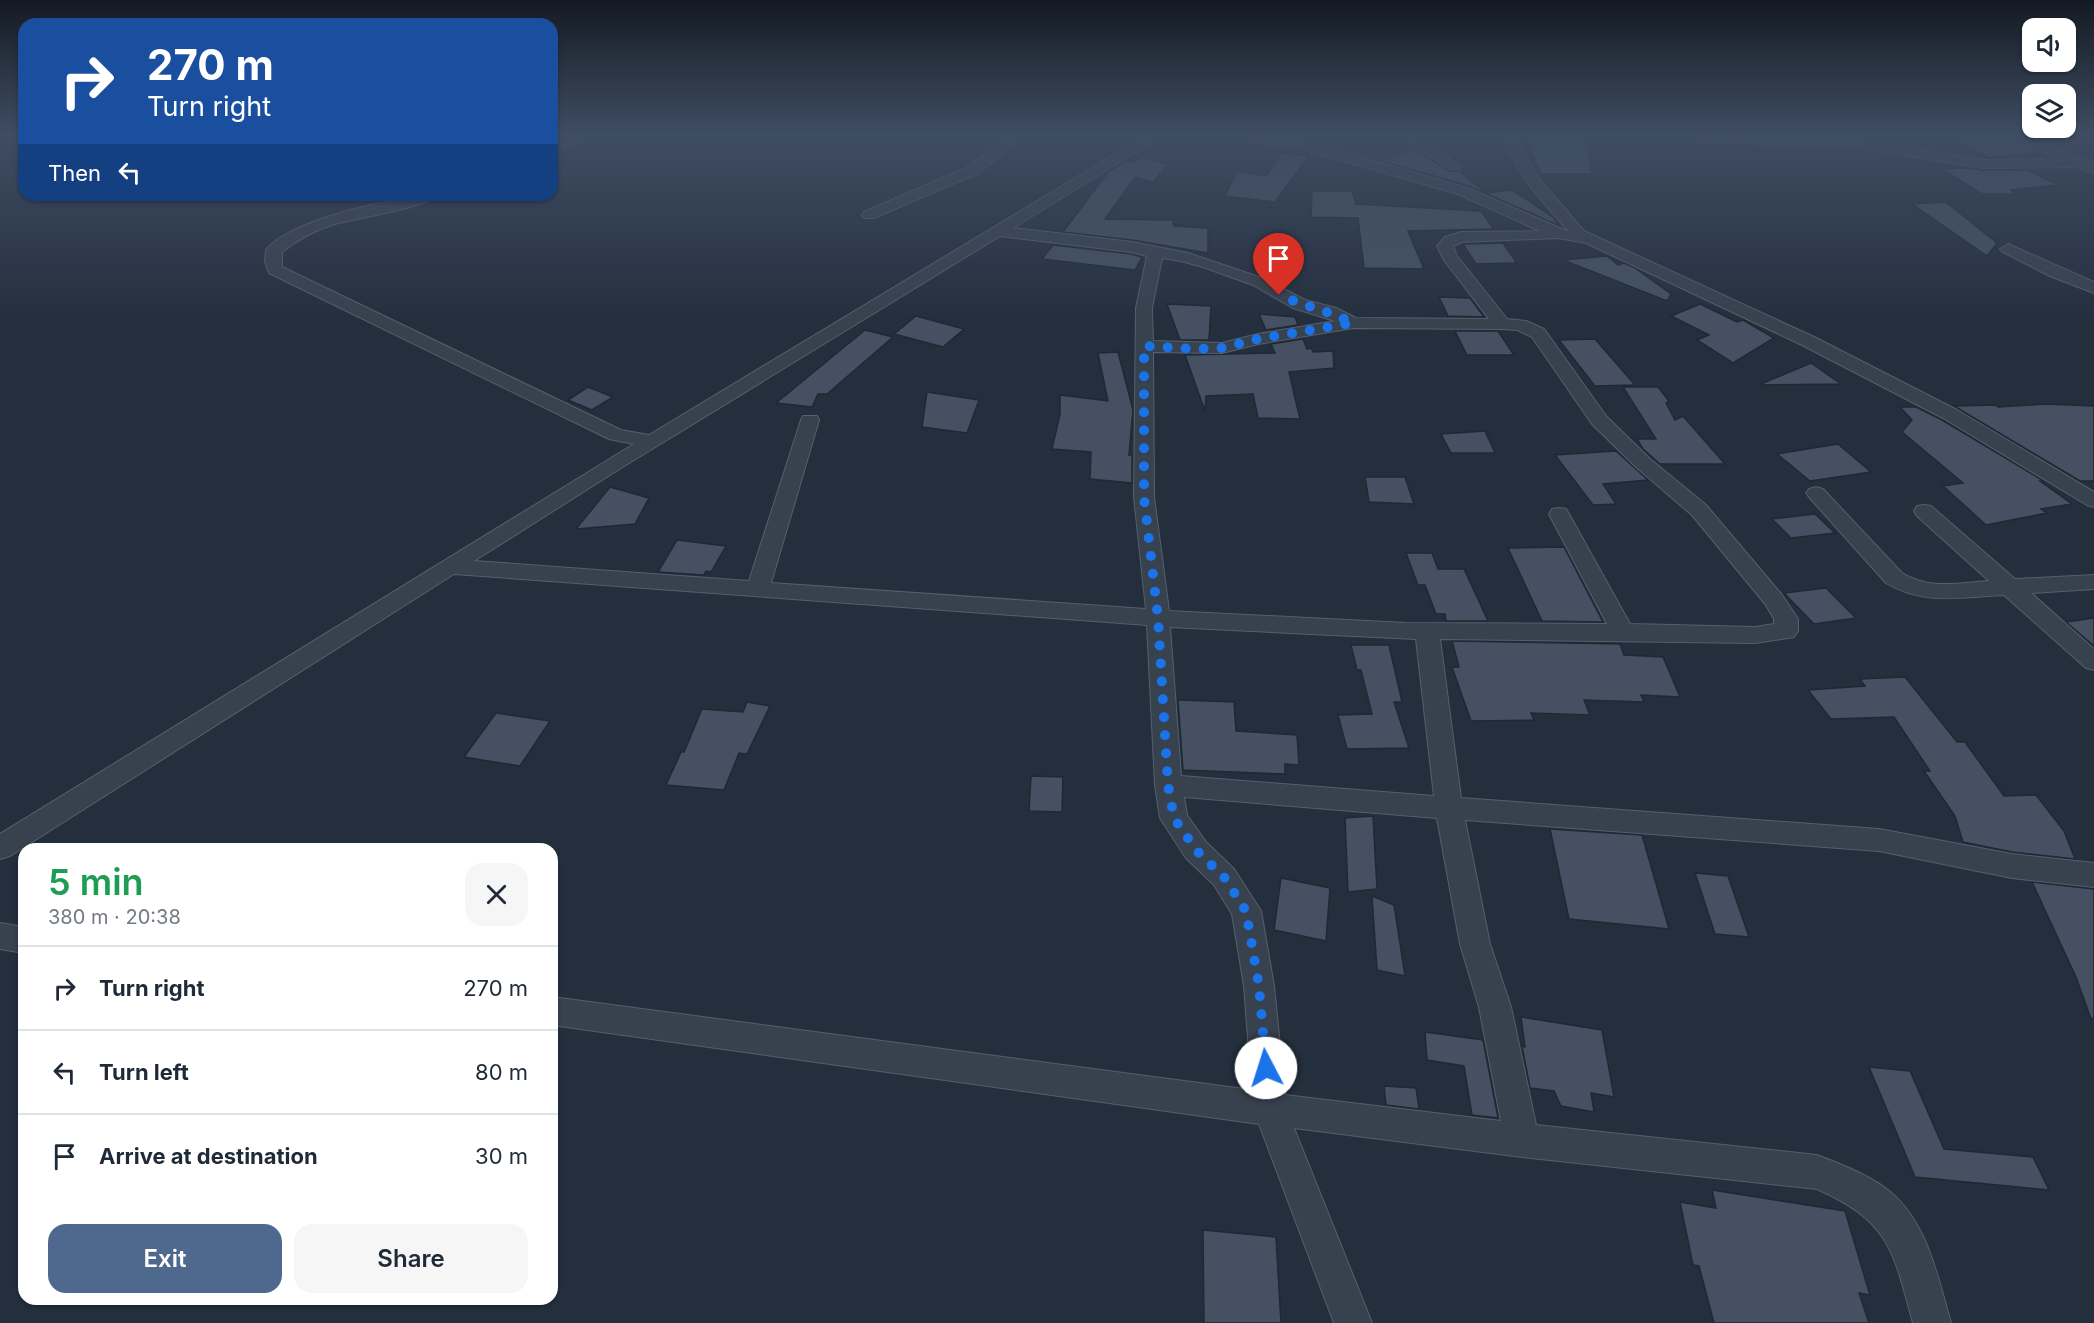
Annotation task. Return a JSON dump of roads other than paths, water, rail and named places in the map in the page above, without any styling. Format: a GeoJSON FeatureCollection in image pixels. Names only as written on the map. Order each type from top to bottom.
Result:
{"type":"FeatureCollection","features":[{"type":"Feature","properties":{"kind":"street"},"geometry":{"type":"LineString","coordinates":[[869,215],[912,197]]}},
{"type":"Feature","properties":{"kind":"street"},"geometry":{"type":"LineString","coordinates":[[0,848],[615,464],[1053,197]]}},
{"type":"Feature","properties":{"kind":"street"},"geometry":{"type":"LineString","coordinates":[[1476,197],[1562,235]]}},
{"type":"Feature","properties":{"kind":"street"},"geometry":{"type":"LineString","coordinates":[[1547,197],[1579,234],[1808,341],[1950,414],[2094,501]]}},
{"type":"Feature","properties":{"kind":"street"},"geometry":{"type":"LineString","coordinates":[[407,201],[328,222],[296,235],[274,250],[275,270],[616,435],[653,441]]}},
{"type":"Feature","properties":{"kind":"street"},"geometry":{"type":"LineString","coordinates":[[997,231],[1132,247],[1155,253],[1182,256],[1259,282],[1279,295],[1330,312],[1353,323]]}},
{"type":"Feature","properties":{"kind":"street"},"geometry":{"type":"LineString","coordinates":[[1502,324],[1449,257],[1445,246],[1450,240],[1461,237],[1562,235],[1593,240]]}},
{"type":"Feature","properties":{"kind":"street"},"geometry":{"type":"LineString","coordinates":[[2008,249],[2056,273],[2094,288]]}},
{"type":"Feature","properties":{"kind":"street"},"geometry":{"type":"LineString","coordinates":[[1155,253],[1144,308],[1144,497],[1158,618],[1168,785],[1174,818],[1196,850],[1224,877],[1246,911],[1259,986],[1270,1109],[1353,1323]]}},
{"type":"Feature","properties":{"kind":"street"},"geometry":{"type":"LineString","coordinates":[[451,567],[1158,618],[1427,631],[1773,634],[1786,631],[1786,619],[1774,600],[1699,510],[1643,463],[1599,420],[1538,333],[1520,325],[1353,323],[1258,339],[1222,348],[1144,346]]}},
{"type":"Feature","properties":{"kind":"street"},"geometry":{"type":"LineString","coordinates":[[758,589],[810,420]]}},
{"type":"Feature","properties":{"kind":"street"},"geometry":{"type":"LineString","coordinates":[[615,464],[616,435]]}},
{"type":"Feature","properties":{"kind":"street"},"geometry":{"type":"LineString","coordinates":[[1816,493],[1894,578],[1909,587],[1929,592],[2094,582]]}},
{"type":"Feature","properties":{"kind":"street"},"geometry":{"type":"LineString","coordinates":[[1924,511],[2094,662]]}},
{"type":"Feature","properties":{"kind":"street"},"geometry":{"type":"LineString","coordinates":[[1559,514],[1623,632]]}},
{"type":"Feature","properties":{"kind":"street"},"geometry":{"type":"LineString","coordinates":[[1427,631],[1449,808],[1474,944],[1495,1007],[1522,1140]]}},
{"type":"Feature","properties":{"kind":"street"},"geometry":{"type":"LineString","coordinates":[[1168,785],[1879,840],[2012,866],[2094,875]]}},
{"type":"Feature","properties":{"kind":"street"},"geometry":{"type":"LineString","coordinates":[[0,936],[18,939]]}},
{"type":"Feature","properties":{"kind":"street"},"geometry":{"type":"LineString","coordinates":[[558,1012],[1270,1109],[1522,1140],[1817,1172],[1847,1184],[1877,1202],[1898,1226],[1912,1259],[1932,1323]]}}]}
